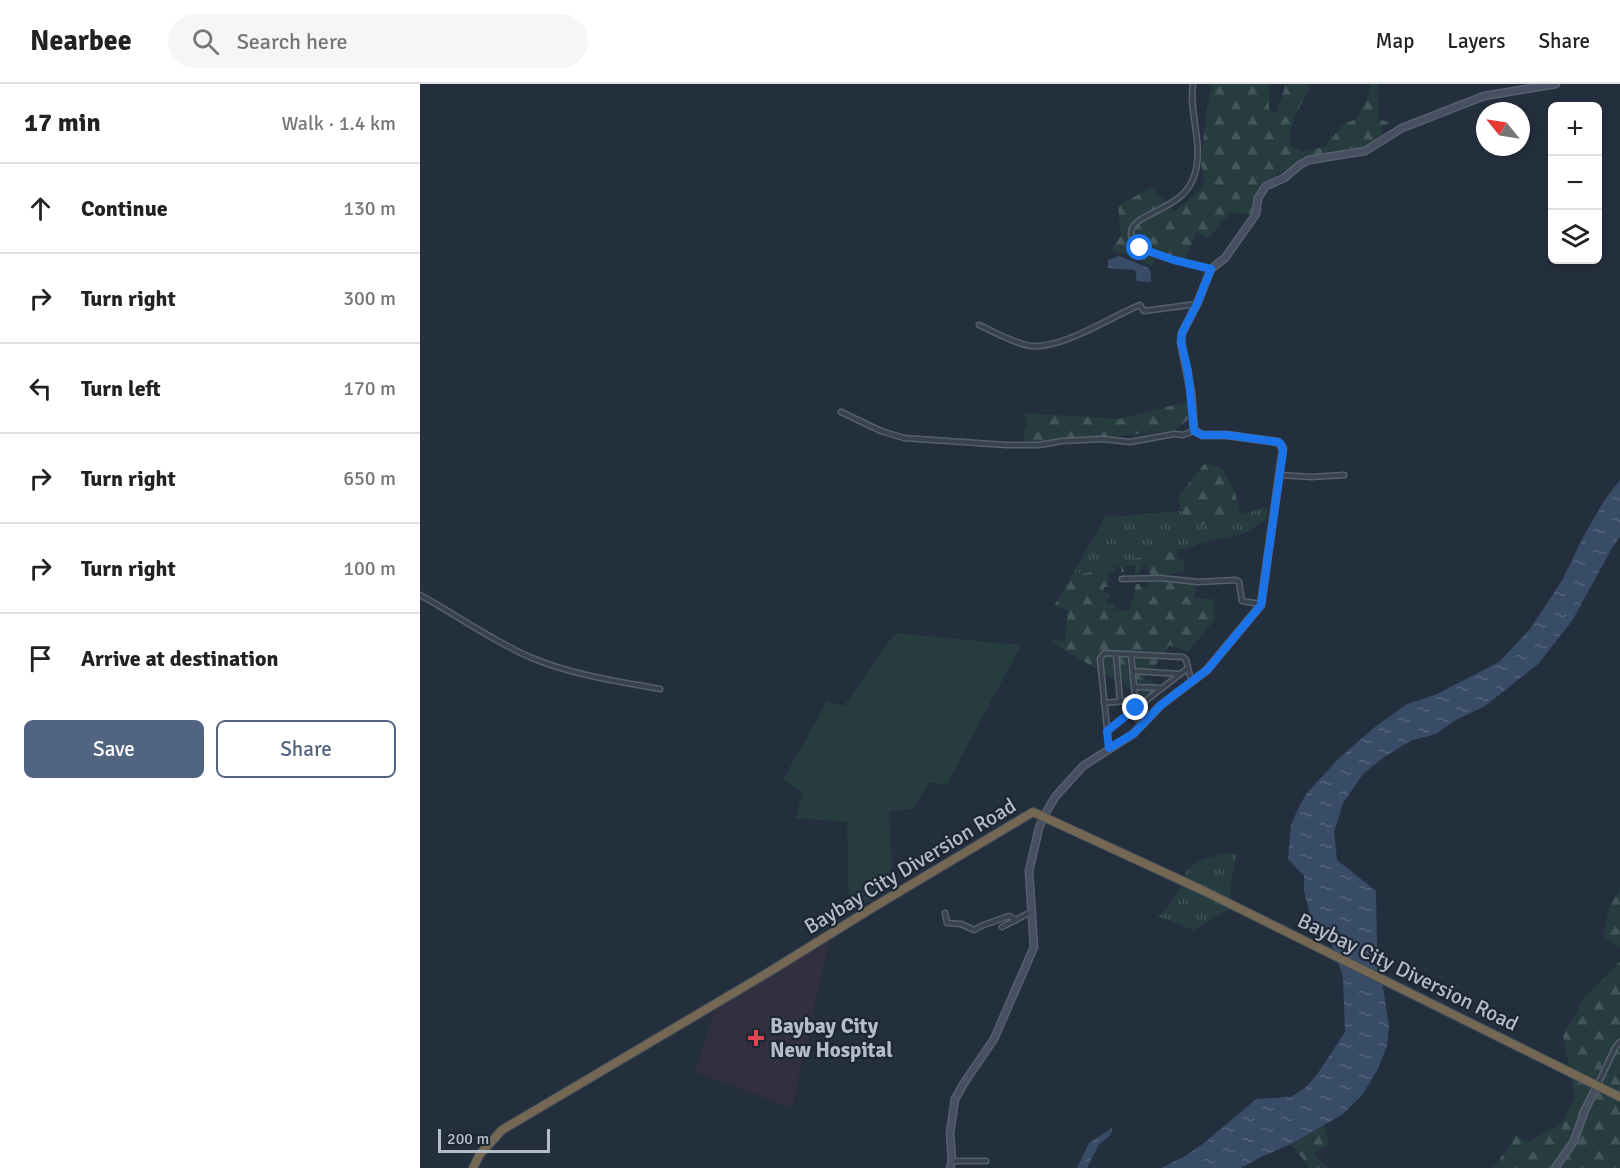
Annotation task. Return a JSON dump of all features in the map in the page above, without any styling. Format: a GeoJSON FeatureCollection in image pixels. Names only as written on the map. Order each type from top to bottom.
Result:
{"type":"FeatureCollection","features":[{"type":"Feature","properties":{"kind":"highway","name":"Baybay City Diversion Road"},"geometry":{"type":"LineString","coordinates":[[473,1168],[480,1154],[502,1130],[1035,812],[1316,946],[1620,1096]]}},
{"type":"Feature","properties":{"kind":"street"},"geometry":{"type":"LineString","coordinates":[[1193,84],[1192,106],[1198,137],[1194,176],[1178,199],[1137,221],[1131,231],[1131,238],[1133,244],[1155,254],[1211,269]]}},
{"type":"Feature","properties":{"kind":"street"},"geometry":{"type":"LineString","coordinates":[[1194,431],[1188,371],[1181,342],[1182,333],[1211,269],[1225,258],[1256,214],[1260,192],[1266,186],[1284,178],[1301,164],[1319,158],[1365,151],[1402,128],[1484,96],[1556,84]]}},
{"type":"Feature","properties":{"kind":"street"},"geometry":{"type":"LineString","coordinates":[[979,325],[1028,346],[1041,346],[1057,342],[1140,305],[1144,311],[1197,304]]}},
{"type":"Feature","properties":{"kind":"street"},"geometry":{"type":"LineString","coordinates":[[841,412],[881,431],[904,438],[1039,445],[1062,441],[1103,439],[1130,441],[1174,434],[1183,435],[1194,431],[1202,435],[1227,435],[1280,443],[1283,451],[1262,604],[1208,669],[1161,705],[1133,734],[1083,766],[1055,797],[1044,816],[1029,870],[1034,948],[994,1039],[955,1099],[950,1133],[951,1164],[986,1161]]}},
{"type":"Feature","properties":{"kind":"street"},"geometry":{"type":"LineString","coordinates":[[1280,475],[1311,477],[1344,475]]}},
{"type":"Feature","properties":{"kind":"street"},"geometry":{"type":"LineString","coordinates":[[1122,579],[1160,578],[1195,582],[1236,580],[1239,582],[1242,601],[1262,604]]}},
{"type":"Feature","properties":{"kind":"street"},"geometry":{"type":"LineString","coordinates":[[420,595],[467,624],[530,657],[577,674],[660,689]]}},
{"type":"Feature","properties":{"kind":"street"},"geometry":{"type":"LineString","coordinates":[[1109,748],[1100,659],[1104,653],[1183,657],[1190,676]]}},
{"type":"Feature","properties":{"kind":"street"},"geometry":{"type":"LineString","coordinates":[[1116,654],[1120,701]]}},
{"type":"Feature","properties":{"kind":"street"},"geometry":{"type":"LineString","coordinates":[[1131,654],[1137,719]]}},
{"type":"Feature","properties":{"kind":"street"},"geometry":{"type":"LineString","coordinates":[[1107,731],[1188,668]]}},
{"type":"Feature","properties":{"kind":"street"},"geometry":{"type":"LineString","coordinates":[[1133,671],[1180,674]]}},
{"type":"Feature","properties":{"kind":"street"},"geometry":{"type":"LineString","coordinates":[[1134,687],[1162,688]]}},
{"type":"Feature","properties":{"kind":"street"},"geometry":{"type":"LineString","coordinates":[[1104,702],[1135,700]]}},
{"type":"Feature","properties":{"kind":"street"},"geometry":{"type":"LineString","coordinates":[[1002,927],[1031,912]]}},
{"type":"Feature","properties":{"kind":"street"},"geometry":{"type":"LineString","coordinates":[[945,913],[946,923],[961,924],[974,930],[1009,916],[1016,920]]}},
{"type":"Feature","properties":{"kind":"street"},"geometry":{"type":"LineString","coordinates":[[1555,1168],[1575,1142],[1585,1110],[1620,1042]]}},
{"type":"Feature","properties":{"kind":"shaded area","name":"Baybay City New Hospital"},"geometry":{"type":"Polygon","coordinates":[[[829,941],[792,1108],[695,1072],[717,1003],[829,941]]]}},
{"type":"Feature","properties":{"kind":"green space"},"geometry":{"type":"Polygon","coordinates":[[[1212,84],[1269,84],[1269,110],[1276,114],[1286,84],[1307,84],[1309,90],[1295,117],[1290,139],[1290,146],[1303,152],[1324,147],[1344,124],[1356,119],[1369,95],[1371,84],[1378,84],[1378,116],[1389,123],[1380,128],[1383,135],[1364,149],[1296,165],[1270,180],[1258,193],[1254,214],[1230,213],[1208,239],[1197,232],[1184,261],[1155,256],[1153,267],[1136,258],[1111,250],[1121,236],[1118,206],[1152,187],[1174,212],[1201,190],[1204,183],[1201,161],[1212,84]]]}},
{"type":"Feature","properties":{"kind":"green space"},"geometry":{"type":"Polygon","coordinates":[[[1187,402],[1189,419],[1175,430],[1039,445],[1026,444],[1023,428],[1027,428],[1025,413],[1119,419],[1187,402]]]}},
{"type":"Feature","properties":{"kind":"green space"},"geometry":{"type":"Polygon","coordinates":[[[1205,463],[1222,468],[1235,492],[1240,515],[1227,523],[1181,526],[1178,496],[1205,463]]]}},
{"type":"Feature","properties":{"kind":"green space"},"geometry":{"type":"Polygon","coordinates":[[[1268,507],[1266,521],[1243,533],[1205,542],[1188,549],[1181,545],[1088,573],[1074,572],[1106,515],[1111,517],[1181,511],[1181,526],[1227,523],[1240,515],[1268,507]]]}},
{"type":"Feature","properties":{"kind":"green space"},"geometry":{"type":"Polygon","coordinates":[[[1181,545],[1188,549],[1177,549],[1177,557],[1185,562],[1183,572],[1152,577],[1144,564],[1135,576],[1135,565],[1125,566],[1125,572],[1121,572],[1121,566],[1114,567],[1115,573],[1109,572],[1108,587],[1104,587],[1104,593],[1110,594],[1106,603],[1115,604],[1115,609],[1129,611],[1136,584],[1146,587],[1148,579],[1196,584],[1195,598],[1213,599],[1215,619],[1188,652],[1169,645],[1149,675],[1145,676],[1145,680],[1150,680],[1161,688],[1151,701],[1049,641],[1065,640],[1068,610],[1054,606],[1074,572],[1088,573],[1181,545]]]}},
{"type":"Feature","properties":{"kind":"green space"},"geometry":{"type":"Polygon","coordinates":[[[895,633],[1021,645],[946,786],[929,782],[913,809],[889,811],[892,859],[890,888],[849,912],[847,822],[795,818],[803,793],[783,780],[827,701],[844,706],[895,633]]]}},
{"type":"Feature","properties":{"kind":"green space"},"geometry":{"type":"Polygon","coordinates":[[[1227,853],[1237,854],[1231,883],[1231,908],[1194,930],[1157,916],[1167,908],[1177,894],[1187,870],[1201,860],[1227,853]]]}},
{"type":"Feature","properties":{"kind":"green space"},"geometry":{"type":"Polygon","coordinates":[[[1620,889],[1620,948],[1603,937],[1609,908],[1620,889]]]}},
{"type":"Feature","properties":{"kind":"green space"},"geometry":{"type":"Polygon","coordinates":[[[1620,961],[1620,1168],[1493,1168],[1516,1136],[1530,1142],[1562,1122],[1575,1096],[1563,1036],[1584,998],[1620,961]]]}},
{"type":"Feature","properties":{"kind":"green space"},"geometry":{"type":"Polygon","coordinates":[[[1324,1125],[1329,1144],[1313,1154],[1328,1168],[1310,1168],[1291,1144],[1324,1125]]]}},
{"type":"Feature","properties":{"kind":"water"},"geometry":{"type":"Polygon","coordinates":[[[1119,256],[1149,268],[1151,282],[1137,281],[1135,270],[1108,268],[1108,260],[1119,256]]]}},
{"type":"Feature","properties":{"kind":"water"},"geometry":{"type":"Polygon","coordinates":[[[1620,480],[1620,537],[1572,621],[1538,664],[1485,706],[1456,720],[1436,734],[1410,741],[1383,758],[1363,774],[1343,803],[1334,832],[1337,860],[1376,891],[1377,947],[1389,1027],[1387,1046],[1377,1071],[1362,1095],[1343,1114],[1291,1144],[1241,1168],[1161,1168],[1204,1143],[1256,1099],[1291,1097],[1306,1087],[1345,1032],[1343,977],[1333,948],[1324,931],[1311,919],[1304,891],[1304,876],[1288,859],[1291,825],[1306,794],[1338,759],[1375,727],[1407,704],[1435,695],[1499,662],[1530,629],[1563,579],[1583,537],[1604,501],[1620,480]]]}},
{"type":"Feature","properties":{"kind":"water"},"geometry":{"type":"Polygon","coordinates":[[[1112,1128],[1111,1135],[1099,1144],[1087,1168],[1077,1168],[1089,1143],[1112,1128]]]}},
{"type":"Feature","properties":{"kind":"place","name":"Baybay City New Hospital"},"geometry":{"type":"Point","coordinates":[756,1038]}},
{"type":"Feature","properties":{"kind":"route"},"geometry":{"type":"LineString","coordinates":[[1136,708],[1107,731],[1109,748],[1133,734],[1161,705],[1208,669],[1261,605],[1283,451],[1278,442],[1227,435],[1202,435],[1194,431],[1188,371],[1181,342],[1182,333],[1211,269],[1174,260],[1140,248]]}}]}
